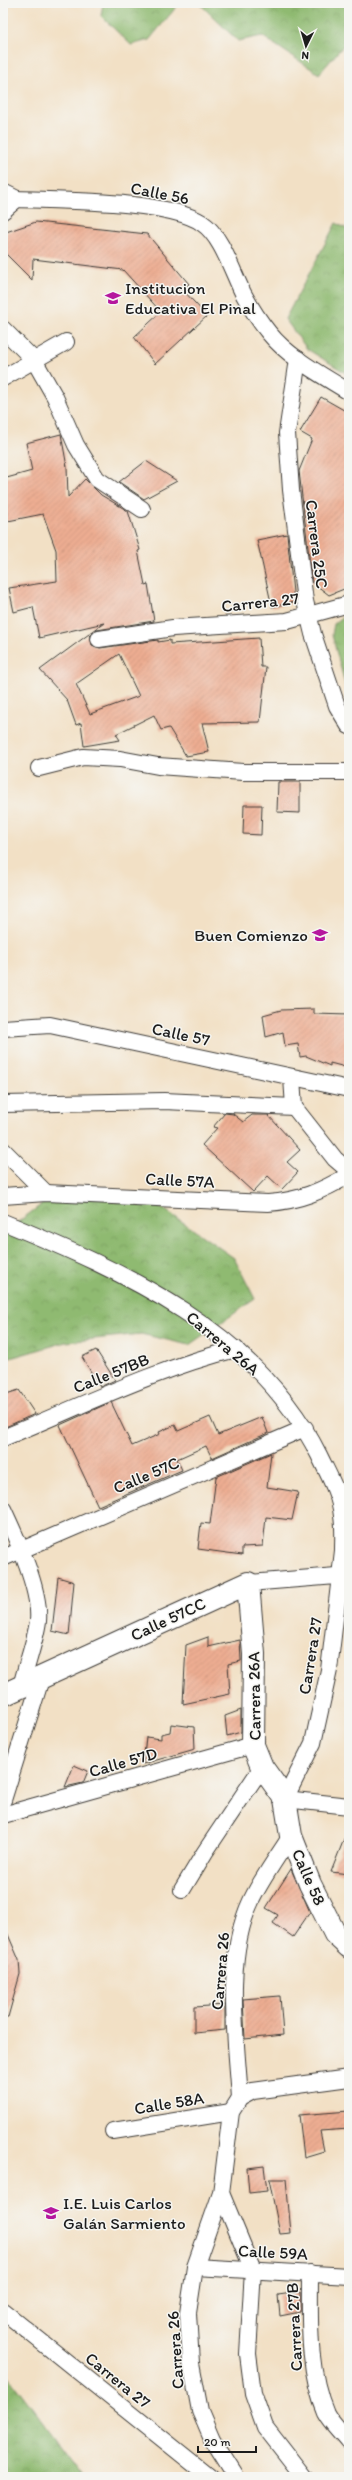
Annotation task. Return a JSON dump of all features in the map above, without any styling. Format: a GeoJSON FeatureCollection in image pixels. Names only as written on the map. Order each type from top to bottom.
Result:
{"type":"FeatureCollection","features":[{"type":"Feature","properties":{"kind":"street"},"geometry":{"type":"LineString","coordinates":[[3,211],[10,195]]}},
{"type":"Feature","properties":{"kind":"street","name":"Calle 56"},"geometry":{"type":"LineString","coordinates":[[10,195],[132,205],[180,213],[202,223],[230,261],[244,295],[270,334],[298,359],[349,392]]}},
{"type":"Feature","properties":{"kind":"street"},"geometry":{"type":"LineString","coordinates":[[3,329],[34,360],[55,397],[76,445],[97,479],[142,509]]}},
{"type":"Feature","properties":{"kind":"street"},"geometry":{"type":"LineString","coordinates":[[3,378],[66,342]]}},
{"type":"Feature","properties":{"kind":"street","name":"Carrera 25C"},"geometry":{"type":"LineString","coordinates":[[298,359],[287,433],[291,490],[305,601],[313,634],[337,706],[349,726]]}},
{"type":"Feature","properties":{"kind":"street","name":"Carrera 27"},"geometry":{"type":"LineString","coordinates":[[99,639],[173,628],[287,621],[349,604]]}},
{"type":"Feature","properties":{"kind":"street"},"geometry":{"type":"LineString","coordinates":[[39,768],[83,757],[120,759],[158,766],[213,770],[312,773],[349,772]]}},
{"type":"Feature","properties":{"kind":"street","name":"Calle 57"},"geometry":{"type":"LineString","coordinates":[[3,1028],[50,1025],[349,1090]]}},
{"type":"Feature","properties":{"kind":"street"},"geometry":{"type":"LineString","coordinates":[[292,1078],[294,1107],[335,1159],[349,1171]]}},
{"type":"Feature","properties":{"kind":"street"},"geometry":{"type":"LineString","coordinates":[[3,1104],[164,1101],[294,1107]]}},
{"type":"Feature","properties":{"kind":"street"},"geometry":{"type":"LineString","coordinates":[[3,1150],[46,1193]]}},
{"type":"Feature","properties":{"kind":"street","name":"Calle 57A"},"geometry":{"type":"LineString","coordinates":[[3,1196],[46,1193],[275,1203],[289,1202],[314,1194],[349,1175]]}},
{"type":"Feature","properties":{"kind":"street","name":"Carrera 26A"},"geometry":{"type":"LineString","coordinates":[[4,1223],[81,1254],[188,1312],[236,1349],[278,1393],[305,1428],[335,1488],[342,1516],[343,1553]]}},
{"type":"Feature","properties":{"kind":"street","name":"Calle 57BB"},"geometry":{"type":"LineString","coordinates":[[3,1438],[160,1374],[210,1355],[236,1349]]}},
{"type":"Feature","properties":{"kind":"street","name":"Calle 57C"},"geometry":{"type":"LineString","coordinates":[[3,1558],[305,1428]]}},
{"type":"Feature","properties":{"kind":"street"},"geometry":{"type":"LineString","coordinates":[[3,1509],[22,1550],[37,1605],[38,1620],[22,1687],[3,1800]]}},
{"type":"Feature","properties":{"kind":"street","name":"Carrera 27"},"geometry":{"type":"LineString","coordinates":[[285,1799],[313,1743],[330,1670],[345,1575],[343,1553],[349,1513]]}},
{"type":"Feature","properties":{"kind":"street","name":"Calle 57CC"},"geometry":{"type":"LineString","coordinates":[[22,1687],[248,1583],[345,1575]]}},
{"type":"Feature","properties":{"kind":"street","name":"Carrera 26A"},"geometry":{"type":"LineString","coordinates":[[248,1583],[254,1654],[253,1745],[262,1767],[285,1799]]}},
{"type":"Feature","properties":{"kind":"street","name":"Calle 57D"},"geometry":{"type":"LineString","coordinates":[[3,1815],[253,1745]]}},
{"type":"Feature","properties":{"kind":"street"},"geometry":{"type":"LineString","coordinates":[[182,1890],[204,1852],[262,1767]]}},
{"type":"Feature","properties":{"kind":"street"},"geometry":{"type":"LineString","coordinates":[[285,1799],[349,1806]]}},
{"type":"Feature","properties":{"kind":"street","name":"Calle 58"},"geometry":{"type":"LineString","coordinates":[[285,1799],[291,1836],[335,1934],[349,1947]]}},
{"type":"Feature","properties":{"kind":"street","name":"Carrera 26"},"geometry":{"type":"LineString","coordinates":[[236,2477],[212,2439],[200,2411],[191,2363],[188,2313],[195,2267],[222,2193],[232,2112],[247,2094],[233,2001],[240,1933],[251,1902],[291,1836]]}},
{"type":"Feature","properties":{"kind":"street"},"geometry":{"type":"LineString","coordinates":[[247,2094],[349,2078]]}},
{"type":"Feature","properties":{"kind":"street","name":"Calle 58A"},"geometry":{"type":"LineString","coordinates":[[113,2131],[232,2112]]}},
{"type":"Feature","properties":{"kind":"street"},"geometry":{"type":"LineString","coordinates":[[222,2193],[253,2270],[248,2354],[253,2393],[265,2427],[304,2477]]}},
{"type":"Feature","properties":{"kind":"street","name":"Calle 59A"},"geometry":{"type":"LineString","coordinates":[[195,2267],[349,2276]]}},
{"type":"Feature","properties":{"kind":"street","name":"Carrera 27B"},"geometry":{"type":"LineString","coordinates":[[310,2273],[310,2340],[316,2380],[327,2414],[349,2442]]}},
{"type":"Feature","properties":{"kind":"street","name":"Carrera 27"},"geometry":{"type":"LineString","coordinates":[[3,2311],[210,2477]]}},
{"type":"Feature","properties":{"kind":"green space"},"geometry":{"type":"Polygon","coordinates":[[[103,3],[175,3],[178,5],[149,40],[131,45],[101,16],[103,3]]]}},
{"type":"Feature","properties":{"kind":"green space"},"geometry":{"type":"Polygon","coordinates":[[[199,3],[349,3],[349,39],[319,74],[262,36],[238,41],[199,3]]]}},
{"type":"Feature","properties":{"kind":"green space"},"geometry":{"type":"Polygon","coordinates":[[[336,223],[349,230],[349,375],[307,349],[285,319],[336,223]]]}},
{"type":"Feature","properties":{"kind":"green space"},"geometry":{"type":"Polygon","coordinates":[[[349,612],[349,699],[332,635],[334,624],[349,612]]]}},
{"type":"Feature","properties":{"kind":"green space"},"geometry":{"type":"Polygon","coordinates":[[[60,1191],[151,1200],[234,1258],[255,1299],[189,1345],[141,1334],[66,1342],[3,1360],[3,1233],[60,1191]]]}},
{"type":"Feature","properties":{"kind":"green space"},"geometry":{"type":"Polygon","coordinates":[[[3,2369],[83,2475],[3,2477],[3,2369]]]}},
{"type":"Feature","properties":{"kind":"building"},"geometry":{"type":"Polygon","coordinates":[[[36,222],[147,234],[189,284],[182,289],[207,316],[155,364],[134,337],[161,312],[123,270],[33,259],[32,280],[6,254],[6,232],[36,222]]]}},
{"type":"Feature","properties":{"kind":"building"},"geometry":{"type":"Polygon","coordinates":[[[321,397],[349,413],[349,587],[329,595],[312,582],[299,471],[312,439],[300,432],[321,397]]]}},
{"type":"Feature","properties":{"kind":"building"},"geometry":{"type":"Polygon","coordinates":[[[61,434],[67,467],[68,497],[85,479],[101,495],[128,511],[140,550],[138,551],[145,585],[148,584],[154,621],[97,630],[90,636],[92,645],[100,648],[158,640],[158,642],[170,640],[170,644],[259,638],[261,667],[266,667],[260,722],[202,723],[209,752],[186,756],[169,728],[161,730],[154,715],[116,734],[120,740],[84,746],[81,723],[76,725],[67,700],[40,670],[104,623],[39,638],[33,607],[14,612],[9,588],[57,581],[56,550],[43,514],[3,522],[3,479],[32,471],[26,443],[61,434]],[[119,654],[76,684],[90,714],[139,696],[119,654]]]}},
{"type":"Feature","properties":{"kind":"building"},"geometry":{"type":"Polygon","coordinates":[[[146,461],[177,481],[144,499],[119,482],[146,461]]]}},
{"type":"Feature","properties":{"kind":"building"},"geometry":{"type":"Polygon","coordinates":[[[287,534],[294,602],[272,607],[257,540],[287,534]]]}},
{"type":"Feature","properties":{"kind":"building"},"geometry":{"type":"Polygon","coordinates":[[[278,782],[300,782],[300,813],[277,812],[278,782]]]}},
{"type":"Feature","properties":{"kind":"building"},"geometry":{"type":"Polygon","coordinates":[[[244,805],[262,805],[261,835],[243,834],[244,805]]]}},
{"type":"Feature","properties":{"kind":"building"},"geometry":{"type":"Polygon","coordinates":[[[314,1009],[314,1014],[349,1015],[349,1068],[330,1063],[330,1066],[306,1056],[300,1057],[298,1044],[285,1046],[283,1032],[266,1037],[263,1015],[281,1010],[314,1009]]]}},
{"type":"Feature","properties":{"kind":"building"},"geometry":{"type":"Polygon","coordinates":[[[225,1113],[233,1114],[243,1122],[252,1115],[268,1115],[300,1150],[287,1162],[298,1172],[282,1189],[268,1176],[253,1192],[202,1145],[217,1128],[213,1127],[225,1113]]]}},
{"type":"Feature","properties":{"kind":"building"},"geometry":{"type":"Polygon","coordinates":[[[96,1350],[115,1380],[100,1387],[82,1357],[96,1350]]]}},
{"type":"Feature","properties":{"kind":"building"},"geometry":{"type":"Polygon","coordinates":[[[19,1390],[35,1414],[3,1428],[3,1395],[19,1390]]]}},
{"type":"Feature","properties":{"kind":"building"},"geometry":{"type":"Polygon","coordinates":[[[111,1402],[132,1446],[160,1434],[159,1432],[175,1425],[178,1431],[210,1417],[218,1435],[262,1417],[268,1433],[212,1458],[206,1446],[177,1459],[182,1470],[98,1506],[60,1425],[111,1402]]]}},
{"type":"Feature","properties":{"kind":"building"},"geometry":{"type":"Polygon","coordinates":[[[271,1453],[267,1487],[298,1492],[292,1520],[266,1517],[263,1546],[242,1547],[242,1555],[198,1549],[201,1523],[210,1524],[216,1477],[271,1453]]]}},
{"type":"Feature","properties":{"kind":"building"},"geometry":{"type":"Polygon","coordinates":[[[58,1577],[74,1582],[69,1635],[52,1631],[58,1577]]]}},
{"type":"Feature","properties":{"kind":"building"},"geometry":{"type":"Polygon","coordinates":[[[208,1637],[208,1647],[240,1640],[241,1661],[228,1664],[230,1694],[183,1704],[186,1645],[208,1637]]]}},
{"type":"Feature","properties":{"kind":"building"},"geometry":{"type":"Polygon","coordinates":[[[241,1710],[241,1732],[227,1736],[225,1716],[241,1710]]]}},
{"type":"Feature","properties":{"kind":"building"},"geometry":{"type":"Polygon","coordinates":[[[171,1724],[194,1727],[195,1749],[143,1764],[146,1737],[161,1739],[161,1734],[170,1732],[171,1724]]]}},
{"type":"Feature","properties":{"kind":"building"},"geometry":{"type":"Polygon","coordinates":[[[74,1765],[88,1771],[83,1783],[65,1787],[74,1765]]]}},
{"type":"Feature","properties":{"kind":"building"},"geometry":{"type":"Polygon","coordinates":[[[348,1829],[349,1874],[331,1872],[348,1829]]]}},
{"type":"Feature","properties":{"kind":"building"},"geometry":{"type":"Polygon","coordinates":[[[291,1869],[310,1912],[293,1937],[273,1923],[278,1915],[266,1908],[291,1869]]]}},
{"type":"Feature","properties":{"kind":"building"},"geometry":{"type":"Polygon","coordinates":[[[3,1923],[19,1960],[20,1974],[8,2017],[3,2017],[3,1923]]]}},
{"type":"Feature","properties":{"kind":"building"},"geometry":{"type":"Polygon","coordinates":[[[280,1996],[283,2035],[245,2039],[243,1999],[280,1996]]]}},
{"type":"Feature","properties":{"kind":"building"},"geometry":{"type":"Polygon","coordinates":[[[225,2005],[225,2030],[194,2033],[194,2007],[225,2005]]]}},
{"type":"Feature","properties":{"kind":"building"},"geometry":{"type":"Polygon","coordinates":[[[349,2111],[349,2129],[320,2131],[324,2151],[304,2157],[299,2115],[349,2111]]]}},
{"type":"Feature","properties":{"kind":"building"},"geometry":{"type":"Polygon","coordinates":[[[264,2166],[267,2191],[249,2193],[247,2168],[264,2166]]]}},
{"type":"Feature","properties":{"kind":"building"},"geometry":{"type":"Polygon","coordinates":[[[269,2179],[286,2179],[291,2233],[280,2234],[269,2179]]]}},
{"type":"Feature","properties":{"kind":"building"},"geometry":{"type":"Polygon","coordinates":[[[300,2292],[300,2312],[280,2316],[278,2295],[300,2292]]]}},
{"type":"Feature","properties":{"kind":"place","name":"Institucion Educativa El Pinal"},"geometry":{"type":"Point","coordinates":[113,298]}},
{"type":"Feature","properties":{"kind":"place","name":"Buen Comienzo"},"geometry":{"type":"Point","coordinates":[320,935]}},
{"type":"Feature","properties":{"kind":"place","name":"I.E. Luis Carlos Galán Sarmiento"},"geometry":{"type":"Point","coordinates":[51,2213]}}]}
